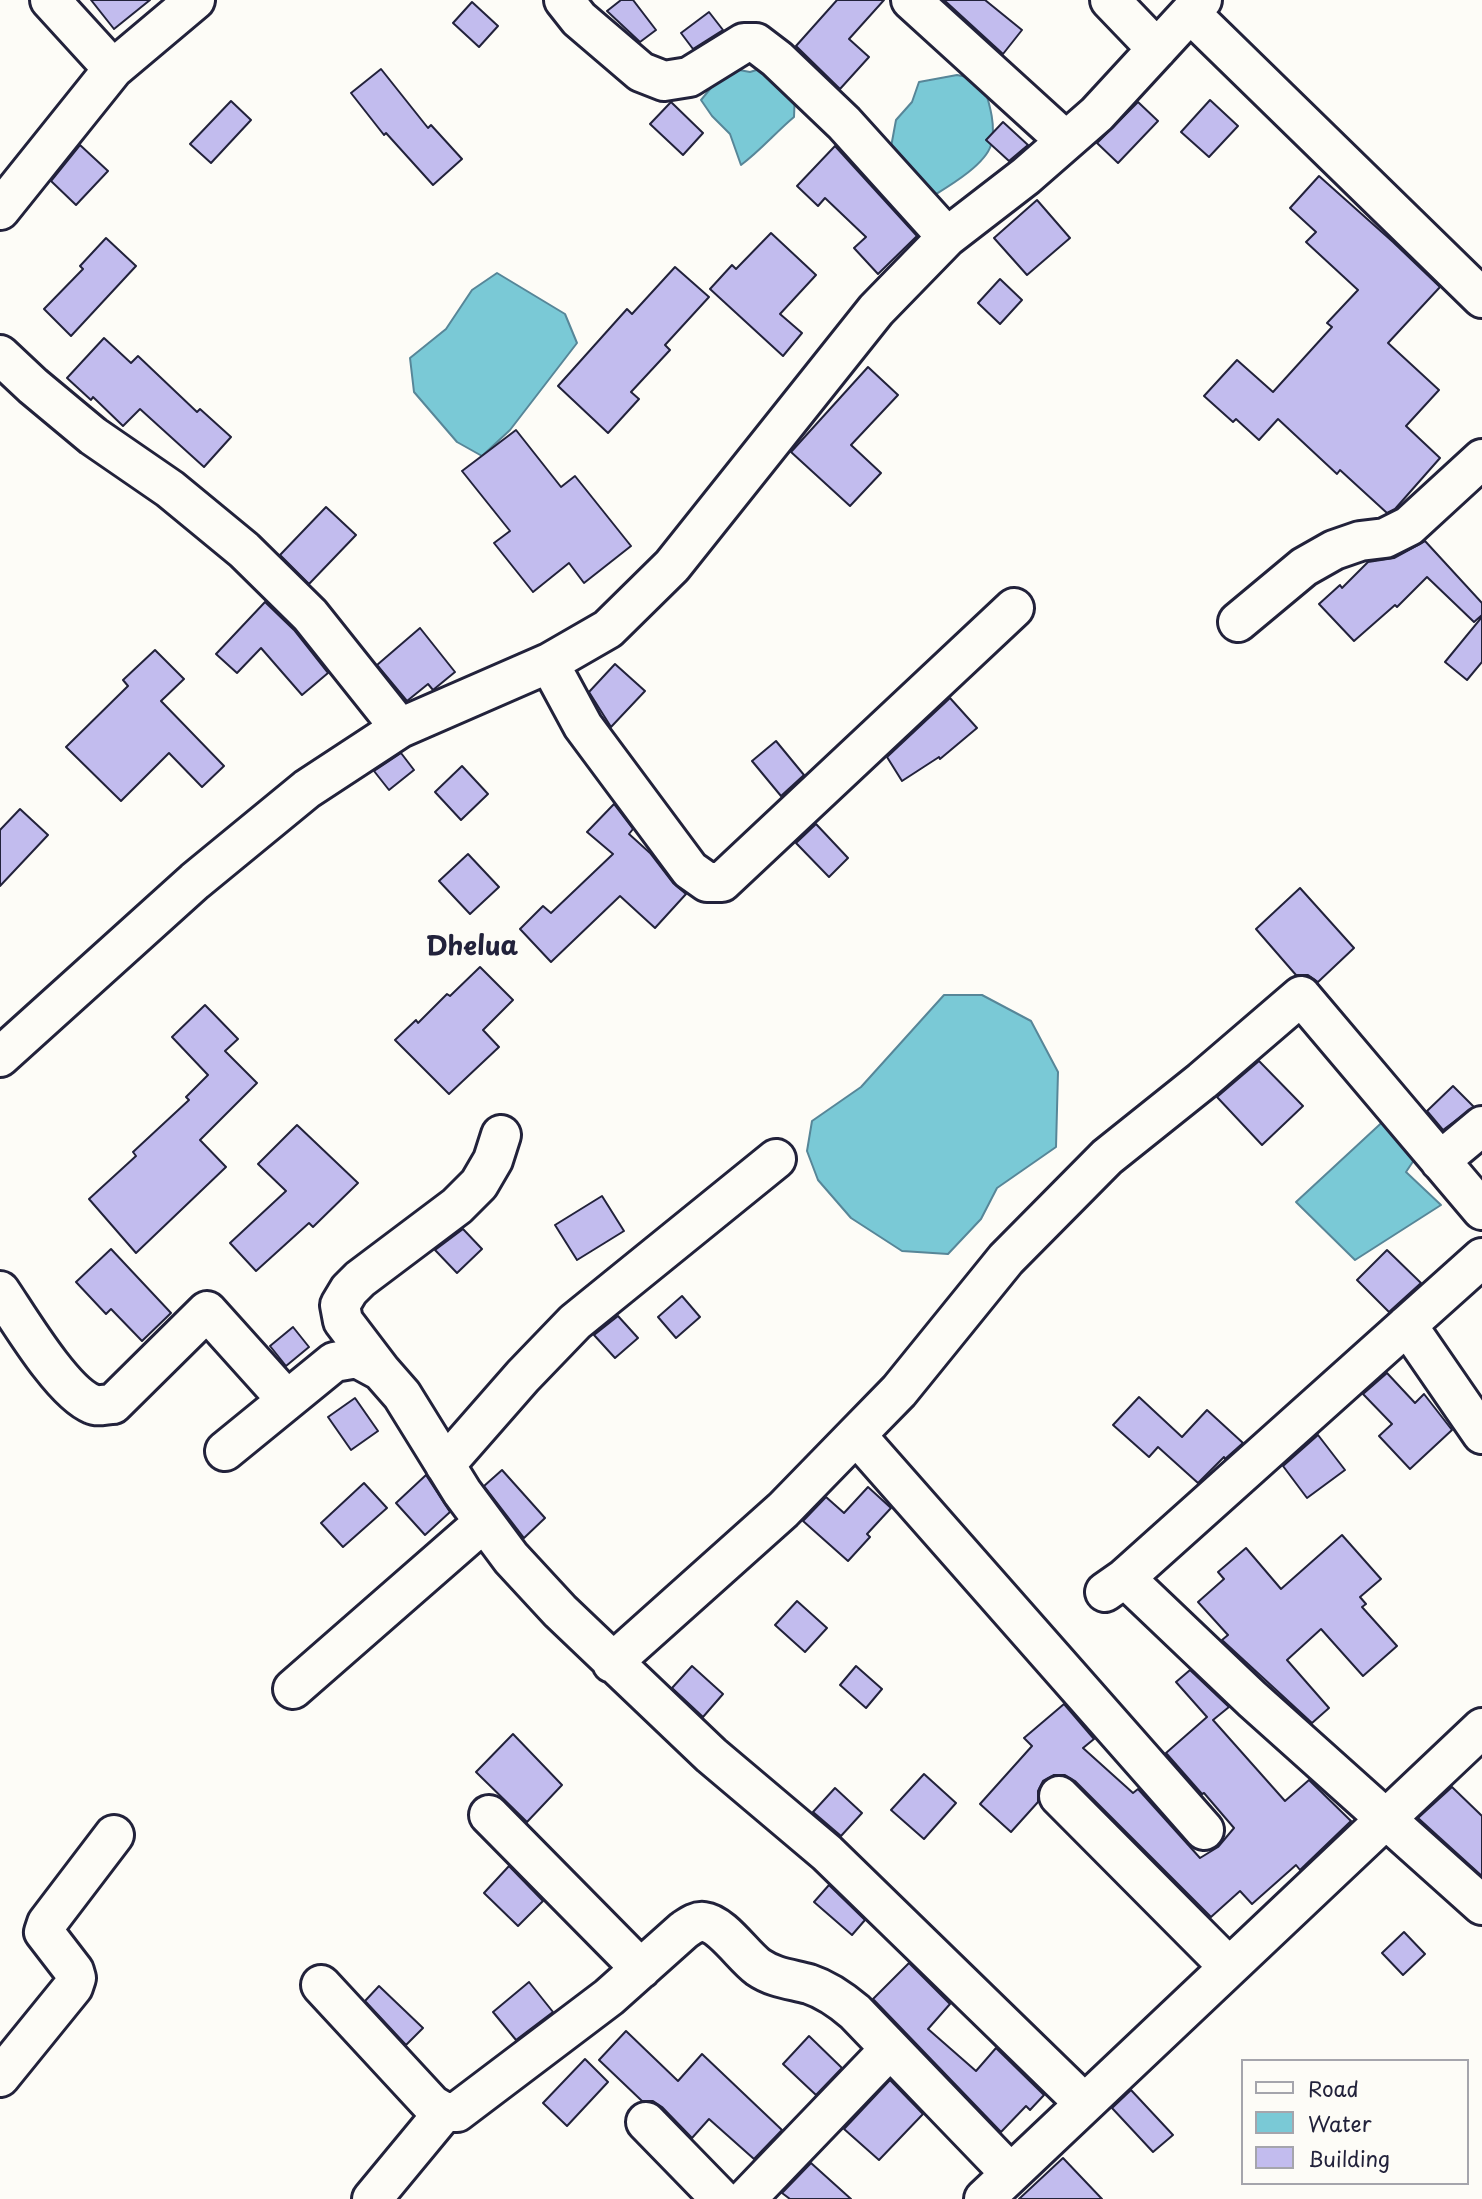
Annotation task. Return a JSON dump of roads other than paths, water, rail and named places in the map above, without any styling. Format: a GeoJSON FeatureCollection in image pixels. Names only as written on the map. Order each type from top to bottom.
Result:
{"type":"FeatureCollection","features":[{"type":"Feature","properties":{"kind":"street"},"geometry":{"type":"LineString","coordinates":[[50,0],[113,69]]}},
{"type":"Feature","properties":{"kind":"street"},"geometry":{"type":"LineString","coordinates":[[0,210],[113,69],[195,0]]}},
{"type":"Feature","properties":{"kind":"street"},"geometry":{"type":"LineString","coordinates":[[564,0],[579,19],[640,72],[664,81],[689,77],[744,44],[756,43],[777,59],[844,123],[947,237]]}},
{"type":"Feature","properties":{"kind":"street"},"geometry":{"type":"LineString","coordinates":[[911,0],[1066,141]]}},
{"type":"Feature","properties":{"kind":"street"},"geometry":{"type":"LineString","coordinates":[[1110,0],[1157,49]]}},
{"type":"Feature","properties":{"kind":"street"},"geometry":{"type":"LineString","coordinates":[[0,1057],[195,881],[307,789],[400,728],[549,663],[608,629],[672,566],[876,310],[947,237],[1026,176],[1097,114],[1196,6],[1482,298]]}},
{"type":"Feature","properties":{"kind":"street"},"geometry":{"type":"LineString","coordinates":[[0,355],[93,436],[170,489],[243,550],[310,615],[400,728]]}},
{"type":"Feature","properties":{"kind":"street"},"geometry":{"type":"LineString","coordinates":[[1238,622],[1304,567],[1334,550],[1360,541],[1385,538],[1409,526],[1482,459]]}},
{"type":"Feature","properties":{"kind":"street"},"geometry":{"type":"LineString","coordinates":[[549,663],[583,726],[690,870],[707,882],[722,882],[1014,608]]}},
{"type":"Feature","properties":{"kind":"street"},"geometry":{"type":"LineString","coordinates":[[612,1663],[783,1510],[899,1391],[1006,1259],[1107,1157],[1202,1081],[1301,996],[1482,1210]]}},
{"type":"Feature","properties":{"kind":"street"},"geometry":{"type":"LineString","coordinates":[[1440,1161],[1482,1126]]}},
{"type":"Feature","properties":{"kind":"street"},"geometry":{"type":"LineString","coordinates":[[502,1135],[493,1160],[479,1184],[457,1206],[349,1290],[340,1306],[343,1321],[402,1395],[484,1522],[519,1567],[560,1611],[711,1755],[827,1853],[1084,2104]]}},
{"type":"Feature","properties":{"kind":"street"},"geometry":{"type":"LineString","coordinates":[[445,1465],[523,1376],[575,1322],[776,1158]]}},
{"type":"Feature","properties":{"kind":"street"},"geometry":{"type":"LineString","coordinates":[[1482,1258],[1115,1585],[1252,1699],[1482,1905]]}},
{"type":"Feature","properties":{"kind":"street"},"geometry":{"type":"LineString","coordinates":[[0,1291],[20,1326],[37,1348],[78,1396],[94,1406],[113,1404],[207,1311],[287,1400]]}},
{"type":"Feature","properties":{"kind":"street"},"geometry":{"type":"LineString","coordinates":[[1407,1325],[1482,1434]]}},
{"type":"Feature","properties":{"kind":"street"},"geometry":{"type":"LineString","coordinates":[[225,1451],[334,1362],[357,1358],[381,1371]]}},
{"type":"Feature","properties":{"kind":"street"},"geometry":{"type":"LineString","coordinates":[[856,1435],[1204,1830]]}},
{"type":"Feature","properties":{"kind":"street"},"geometry":{"type":"LineString","coordinates":[[293,1689],[484,1522]]}},
{"type":"Feature","properties":{"kind":"street"},"geometry":{"type":"LineString","coordinates":[[321,1985],[432,2105],[444,2112],[457,2112],[641,1969],[684,1930],[695,1923],[706,1922],[718,1929],[757,1966],[777,1978],[809,1984],[834,1995],[855,2012],[890,2049],[997,2186],[1482,1728]]}},
{"type":"Feature","properties":{"kind":"street"},"geometry":{"type":"LineString","coordinates":[[1059,1796],[1229,1967]]}},
{"type":"Feature","properties":{"kind":"street"},"geometry":{"type":"LineString","coordinates":[[489,1815],[641,1969]]}},
{"type":"Feature","properties":{"kind":"street"},"geometry":{"type":"LineString","coordinates":[[0,2077],[73,1987],[76,1978],[74,1971],[44,1932],[47,1923],[114,1835]]}},
{"type":"Feature","properties":{"kind":"street"},"geometry":{"type":"LineString","coordinates":[[746,2199],[890,2049]]}},
{"type":"Feature","properties":{"kind":"street"},"geometry":{"type":"LineString","coordinates":[[372,2199],[444,2112]]}},
{"type":"Feature","properties":{"kind":"street"},"geometry":{"type":"LineString","coordinates":[[646,2122],[721,2199]]}},
{"type":"Feature","properties":{"kind":"water"},"geometry":{"type":"Polygon","coordinates":[[[766,67],[795,92],[794,117],[741,165],[730,134],[701,100],[715,83],[734,69],[750,72],[766,67]]]}},
{"type":"Feature","properties":{"kind":"water"},"geometry":{"type":"Polygon","coordinates":[[[957,75],[982,80],[989,104],[993,137],[982,160],[957,181],[933,196],[891,147],[896,120],[912,102],[919,82],[957,75]]]}},
{"type":"Feature","properties":{"kind":"water"},"geometry":{"type":"Polygon","coordinates":[[[497,273],[565,314],[577,343],[510,430],[482,456],[457,442],[414,392],[410,358],[446,329],[472,290],[497,273]]]}},
{"type":"Feature","properties":{"kind":"water"},"geometry":{"type":"Polygon","coordinates":[[[944,995],[982,995],[1031,1021],[1058,1072],[1056,1147],[997,1188],[981,1219],[948,1254],[902,1251],[851,1218],[818,1180],[807,1151],[812,1121],[861,1087],[944,995]]]}},
{"type":"Feature","properties":{"kind":"water"},"geometry":{"type":"Polygon","coordinates":[[[1390,1115],[1422,1148],[1406,1172],[1441,1205],[1355,1260],[1296,1202],[1390,1115]]]}},
{"type":"Feature","properties":{"kind":"district","name":"Dhelua"},"geometry":{"type":"Point","coordinates":[472,948]}}]}
